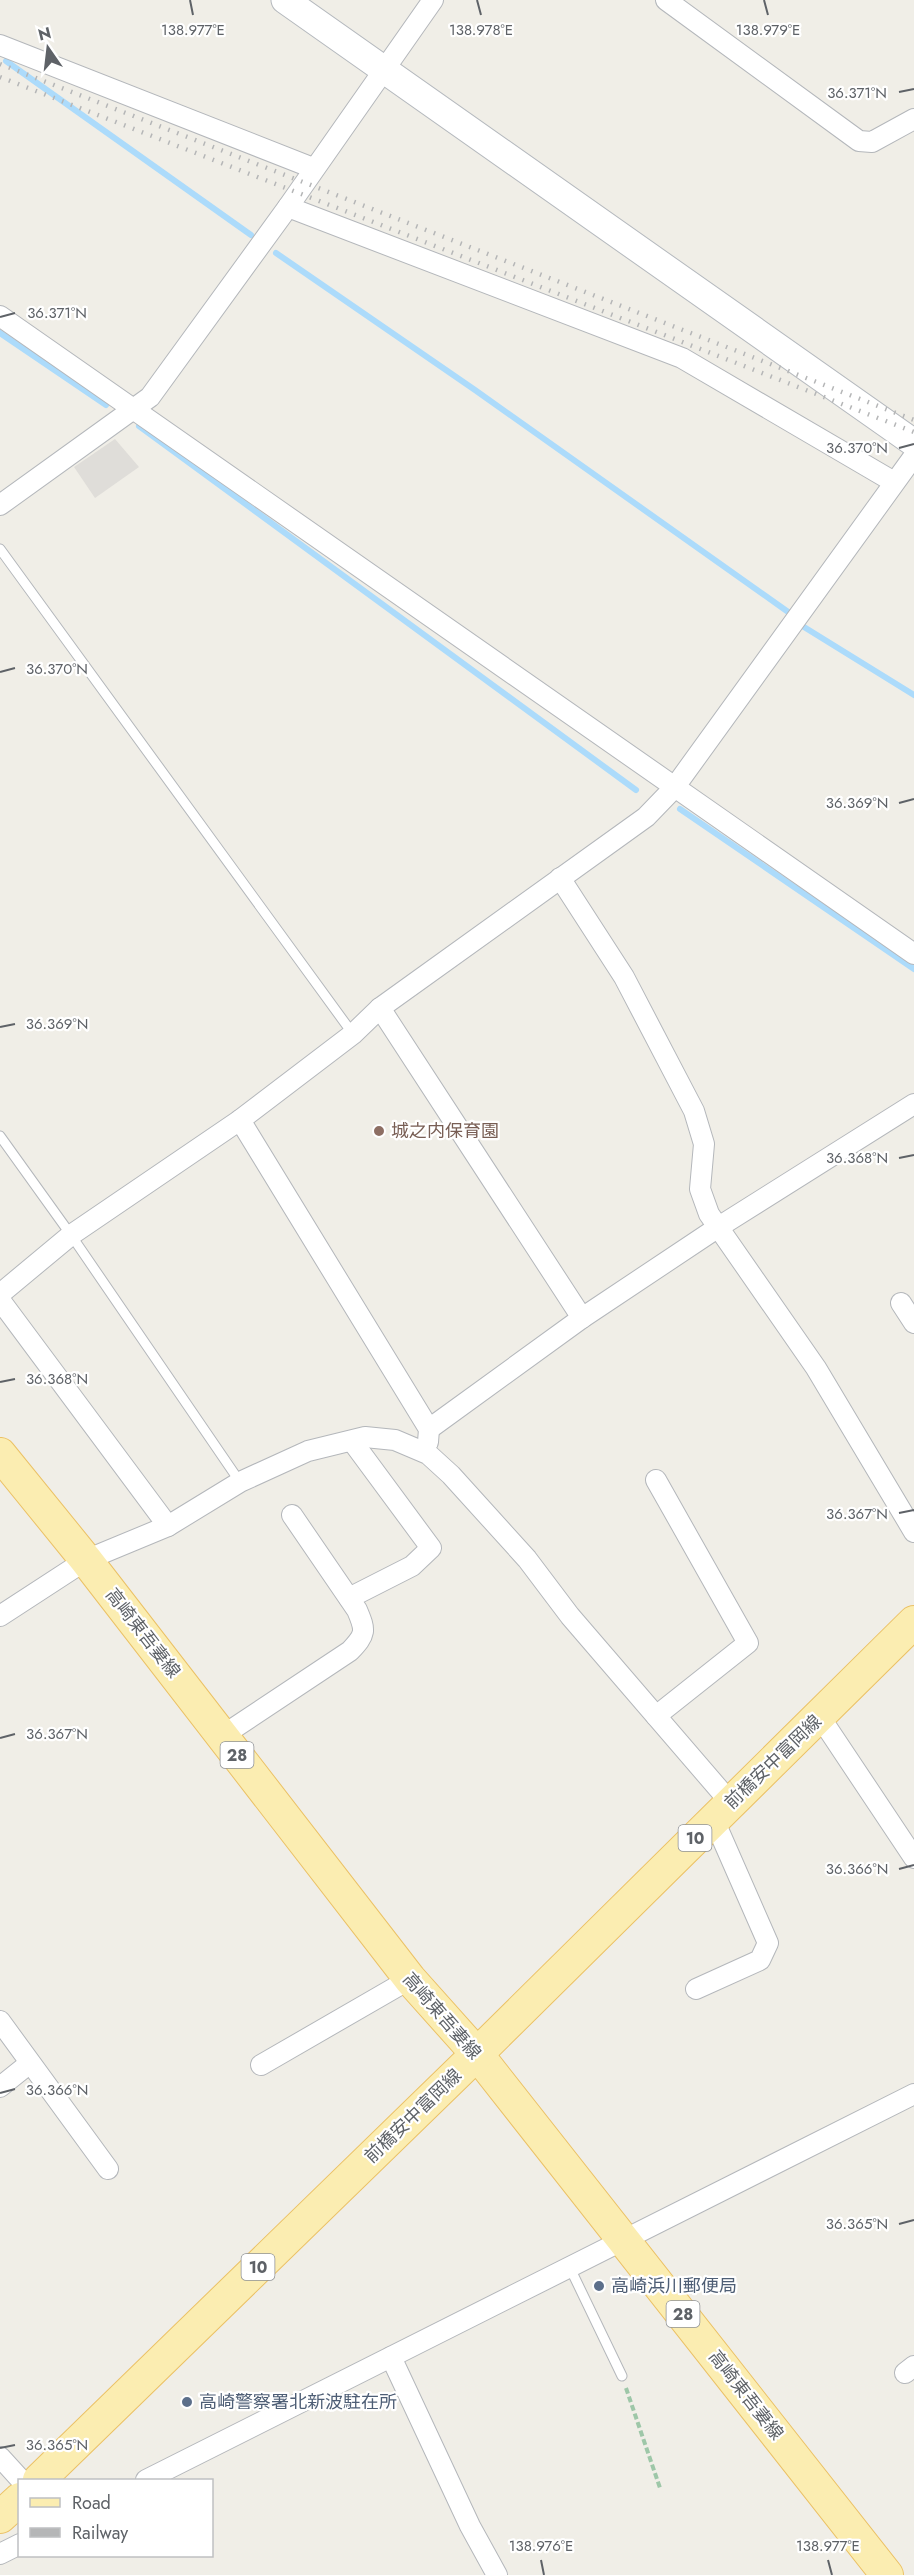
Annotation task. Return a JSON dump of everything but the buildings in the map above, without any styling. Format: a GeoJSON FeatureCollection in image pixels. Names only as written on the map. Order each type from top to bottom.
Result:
{"type":"FeatureCollection","features":[{"type":"Feature","properties":{"kind":"main road","name":"高崎東吾妻線"},"geometry":{"type":"LineString","coordinates":[[0,1454],[86,1560],[410,1979],[477,2054],[887,2575]]}},
{"type":"Feature","properties":{"kind":"main road","name":"前橋安中富岡線"},"geometry":{"type":"LineString","coordinates":[[41,2479],[477,2054],[914,1622]]}},
{"type":"Feature","properties":{"kind":"main road"},"geometry":{"type":"LineString","coordinates":[[0,2517],[18,2501]]}},
{"type":"Feature","properties":{"kind":"street"},"geometry":{"type":"LineString","coordinates":[[285,0],[914,443]]}},
{"type":"Feature","properties":{"kind":"street"},"geometry":{"type":"LineString","coordinates":[[0,505],[150,397],[288,207],[313,168],[433,0]]}},
{"type":"Feature","properties":{"kind":"street"},"geometry":{"type":"LineString","coordinates":[[666,0],[859,141],[872,142],[914,119]]}},
{"type":"Feature","properties":{"kind":"street"},"geometry":{"type":"LineString","coordinates":[[0,45],[313,168]]}},
{"type":"Feature","properties":{"kind":"street"},"geometry":{"type":"LineString","coordinates":[[288,207],[682,358],[894,482]]}},
{"type":"Feature","properties":{"kind":"street"},"geometry":{"type":"LineString","coordinates":[[0,316],[914,954]]}},
{"type":"Feature","properties":{"kind":"street"},"geometry":{"type":"LineString","coordinates":[[0,1294],[71,1235],[240,1120],[353,1034],[380,1008],[646,817],[674,788],[914,456]]}},
{"type":"Feature","properties":{"kind":"street"},"geometry":{"type":"LineString","coordinates":[[560,878],[624,977],[694,1111],[704,1144],[700,1189],[709,1214],[816,1368],[914,1533]]}},
{"type":"Feature","properties":{"kind":"street"},"geometry":{"type":"LineString","coordinates":[[380,1008],[582,1318]]}},
{"type":"Feature","properties":{"kind":"street"},"geometry":{"type":"LineString","coordinates":[[429,1429],[582,1318],[717,1228],[914,1104]]}},
{"type":"Feature","properties":{"kind":"street"},"geometry":{"type":"LineString","coordinates":[[240,1120],[429,1429],[428,1454]]}},
{"type":"Feature","properties":{"kind":"street"},"geometry":{"type":"LineString","coordinates":[[0,1300],[168,1526]]}},
{"type":"Feature","properties":{"kind":"street"},"geometry":{"type":"LineString","coordinates":[[901,1304],[914,1323]]}},
{"type":"Feature","properties":{"kind":"street"},"geometry":{"type":"LineString","coordinates":[[0,1616],[86,1560],[168,1526],[240,1482],[308,1451],[365,1437],[395,1440],[428,1454],[451,1475],[527,1559],[570,1616],[656,1716],[722,1811],[768,1943],[760,1960],[696,1989]]}},
{"type":"Feature","properties":{"kind":"street"},"geometry":{"type":"LineString","coordinates":[[349,1598],[412,1566],[430,1548],[352,1441]]}},
{"type":"Feature","properties":{"kind":"street"},"geometry":{"type":"LineString","coordinates":[[656,1480],[748,1643],[656,1716]]}},
{"type":"Feature","properties":{"kind":"street"},"geometry":{"type":"LineString","coordinates":[[222,1736],[350,1651],[363,1638],[364,1627],[349,1598],[292,1515]]}},
{"type":"Feature","properties":{"kind":"street"},"geometry":{"type":"LineString","coordinates":[[820,1717],[914,1858]]}},
{"type":"Feature","properties":{"kind":"street"},"geometry":{"type":"LineString","coordinates":[[261,2065],[410,1979]]}},
{"type":"Feature","properties":{"kind":"street"},"geometry":{"type":"LineString","coordinates":[[0,2021],[108,2169]]}},
{"type":"Feature","properties":{"kind":"street"},"geometry":{"type":"LineString","coordinates":[[0,2087],[30,2063]]}},
{"type":"Feature","properties":{"kind":"street"},"geometry":{"type":"LineString","coordinates":[[150,2479],[570,2268],[624,2238],[914,2094]]}},
{"type":"Feature","properties":{"kind":"street"},"geometry":{"type":"LineString","coordinates":[[391,2358],[470,2526],[497,2575]]}},
{"type":"Feature","properties":{"kind":"street"},"geometry":{"type":"LineString","coordinates":[[0,2457],[19,2479]]}},
{"type":"Feature","properties":{"kind":"street"},"geometry":{"type":"LineString","coordinates":[[0,2554],[18,2545]]}},
{"type":"Feature","properties":{"kind":"lane"},"geometry":{"type":"LineString","coordinates":[[0,549],[353,1034]]}},
{"type":"Feature","properties":{"kind":"lane"},"geometry":{"type":"LineString","coordinates":[[0,1136],[71,1235],[240,1482]]}},
{"type":"Feature","properties":{"kind":"lane"},"geometry":{"type":"LineString","coordinates":[[570,2268],[622,2376]]}},
{"type":"Feature","properties":{"kind":"path"},"geometry":{"type":"LineString","coordinates":[[622,2376],[660,2488]]}},
{"type":"Feature","properties":{"kind":"shaded area"},"geometry":{"type":"Polygon","coordinates":[[[115,439],[139,467],[95,498],[74,467],[115,439]]]}},
{"type":"Feature","properties":{"kind":"waterway"},"geometry":{"type":"LineString","coordinates":[[6,61],[251,235]]}},
{"type":"Feature","properties":{"kind":"waterway"},"geometry":{"type":"LineString","coordinates":[[276,253],[475,390],[791,614]]}},
{"type":"Feature","properties":{"kind":"waterway"},"geometry":{"type":"LineString","coordinates":[[0,333],[106,405]]}},
{"type":"Feature","properties":{"kind":"waterway"},"geometry":{"type":"LineString","coordinates":[[139,426],[636,790]]}},
{"type":"Feature","properties":{"kind":"waterway"},"geometry":{"type":"LineString","coordinates":[[804,627],[914,695]]}},
{"type":"Feature","properties":{"kind":"waterway"},"geometry":{"type":"LineString","coordinates":[[680,809],[914,969]]}},
{"type":"Feature","properties":{"kind":"railway"},"geometry":{"type":"LineString","coordinates":[[0,64],[914,420]]}},
{"type":"Feature","properties":{"kind":"railway"},"geometry":{"type":"LineString","coordinates":[[0,77],[914,432]]}},
{"type":"Feature","properties":{"kind":"place","name":"城之内保育園"},"geometry":{"type":"Point","coordinates":[379,1131]}},
{"type":"Feature","properties":{"kind":"place","name":"高崎浜川郵便局"},"geometry":{"type":"Point","coordinates":[599,2286]}},
{"type":"Feature","properties":{"kind":"place","name":"高崎警察署北新波駐在所"},"geometry":{"type":"Point","coordinates":[187,2402]}}]}
